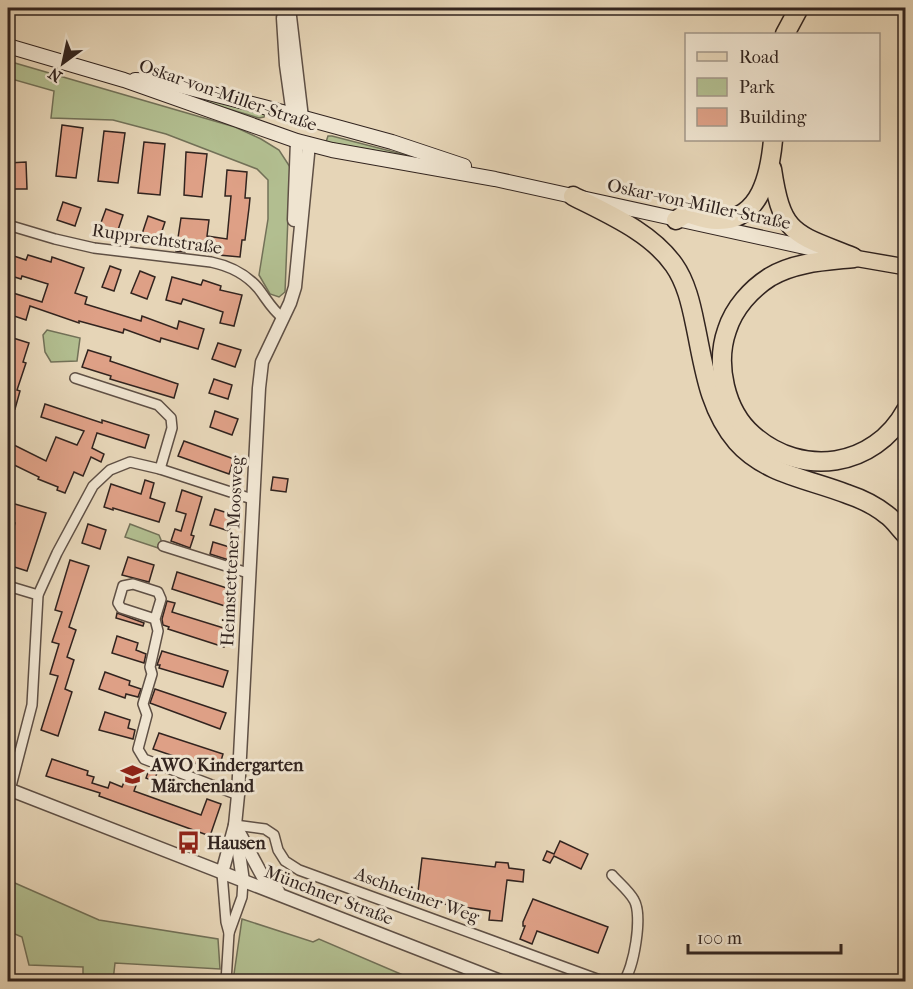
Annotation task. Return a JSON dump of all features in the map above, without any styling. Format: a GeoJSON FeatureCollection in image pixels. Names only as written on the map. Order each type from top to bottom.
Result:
{"type":"FeatureCollection","features":[{"type":"Feature","properties":{"kind":"highway"},"geometry":{"type":"LineString","coordinates":[[786,33],[799,8]]}},
{"type":"Feature","properties":{"kind":"highway"},"geometry":{"type":"LineString","coordinates":[[676,220],[687,213],[716,221],[731,219],[750,208],[760,196],[766,182],[773,141]]}},
{"type":"Feature","properties":{"kind":"highway"},"geometry":{"type":"LineString","coordinates":[[771,161],[777,199],[782,214],[791,228],[803,237],[854,258]]}},
{"type":"Feature","properties":{"kind":"highway"},"geometry":{"type":"LineString","coordinates":[[573,196],[653,243],[674,265],[690,296],[709,389],[719,418],[738,443],[762,463],[786,474],[848,494],[886,514],[906,535]]}},
{"type":"Feature","properties":{"kind":"highway"},"geometry":{"type":"LineString","coordinates":[[854,258],[801,265],[771,277],[751,292],[737,310],[727,330],[722,350],[725,388],[736,413],[752,435],[771,448],[812,462],[850,458],[869,450],[886,438],[906,410]]}},
{"type":"Feature","properties":{"kind":"main road","name":"Oskar-von-Miller-Straße"},"geometry":{"type":"LineString","coordinates":[[8,46],[124,80],[303,142],[495,179],[676,220],[901,266]]}},
{"type":"Feature","properties":{"kind":"main road","name":"Oskar-von-Miller-Straße"},"geometry":{"type":"LineString","coordinates":[[124,80],[162,81],[297,116],[392,142],[474,169],[495,179]]}},
{"type":"Feature","properties":{"kind":"main road"},"geometry":{"type":"LineString","coordinates":[[297,116],[303,142]]}},
{"type":"Feature","properties":{"kind":"street"},"geometry":{"type":"LineString","coordinates":[[282,8],[286,65],[297,116]]}},
{"type":"Feature","properties":{"kind":"street"},"geometry":{"type":"LineString","coordinates":[[289,8],[297,116]]}},
{"type":"Feature","properties":{"kind":"street","name":"Heimstettener Moosweg"},"geometry":{"type":"LineString","coordinates":[[222,873],[235,825],[238,795],[252,499],[262,362],[295,287],[303,142]]}},
{"type":"Feature","properties":{"kind":"street","name":"Rupprechtstraße"},"geometry":{"type":"LineString","coordinates":[[8,225],[94,248],[230,266],[246,276],[257,287],[275,313],[283,318]]}},
{"type":"Feature","properties":{"kind":"street"},"geometry":{"type":"LineString","coordinates":[[75,378],[158,405],[171,418],[172,428],[160,470]]}},
{"type":"Feature","properties":{"kind":"street"},"geometry":{"type":"LineString","coordinates":[[9,789],[32,705],[38,596],[57,553],[93,486],[110,470],[130,462],[252,499]]}},
{"type":"Feature","properties":{"kind":"street"},"geometry":{"type":"LineString","coordinates":[[163,546],[248,573]]}},
{"type":"Feature","properties":{"kind":"street"},"geometry":{"type":"LineString","coordinates":[[155,619],[121,608],[118,603],[123,586],[133,584],[158,592],[161,599],[155,619],[158,631],[150,667],[152,674],[143,704],[147,715],[138,748],[144,759],[238,795]]}},
{"type":"Feature","properties":{"kind":"street"},"geometry":{"type":"LineString","coordinates":[[8,586],[38,596]]}},
{"type":"Feature","properties":{"kind":"street","name":"Münchner Straße"},"geometry":{"type":"LineString","coordinates":[[9,789],[503,981]]}},
{"type":"Feature","properties":{"kind":"street"},"geometry":{"type":"LineString","coordinates":[[235,825],[263,877],[285,897]]}},
{"type":"Feature","properties":{"kind":"street","name":"Heimstettener Moosweg"},"geometry":{"type":"LineString","coordinates":[[235,825],[243,881]]}},
{"type":"Feature","properties":{"kind":"street","name":"Aschheimer Weg"},"geometry":{"type":"LineString","coordinates":[[235,825],[265,829],[274,834],[278,850],[285,861],[299,870],[606,981]]}},
{"type":"Feature","properties":{"kind":"street"},"geometry":{"type":"LineString","coordinates":[[222,873],[229,933]]}},
{"type":"Feature","properties":{"kind":"street"},"geometry":{"type":"LineString","coordinates":[[612,875],[634,899],[637,908],[638,918],[632,964],[623,981]]}},
{"type":"Feature","properties":{"kind":"street"},"geometry":{"type":"LineString","coordinates":[[226,981],[229,933],[242,897],[243,881]]}},
{"type":"Feature","properties":{"kind":"green space"},"geometry":{"type":"Polygon","coordinates":[[[8,61],[235,127],[279,150],[290,167],[285,292],[279,297],[270,294],[259,275],[268,219],[268,180],[257,169],[166,134],[113,120],[51,118],[54,91],[8,78],[8,61]]]}},
{"type":"Feature","properties":{"kind":"green space"},"geometry":{"type":"Polygon","coordinates":[[[169,89],[265,114],[264,117],[259,118],[171,92],[169,89]]]}},
{"type":"Feature","properties":{"kind":"green space"},"geometry":{"type":"Polygon","coordinates":[[[328,136],[332,136],[406,156],[326,142],[328,136]]]}},
{"type":"Feature","properties":{"kind":"green space"},"geometry":{"type":"Polygon","coordinates":[[[47,330],[80,338],[77,361],[51,362],[45,352],[43,335],[47,330]]]}},
{"type":"Feature","properties":{"kind":"green space"},"geometry":{"type":"Polygon","coordinates":[[[130,524],[159,535],[161,549],[125,537],[130,524]]]}},
{"type":"Feature","properties":{"kind":"green space"},"geometry":{"type":"Polygon","coordinates":[[[8,880],[99,920],[218,939],[220,969],[115,963],[113,981],[83,982],[83,967],[29,965],[22,937],[8,931],[8,880]]]}},
{"type":"Feature","properties":{"kind":"green space"},"geometry":{"type":"Polygon","coordinates":[[[242,919],[313,942],[319,939],[417,981],[233,981],[242,919]]]}},
{"type":"Feature","properties":{"kind":"building"},"geometry":{"type":"Polygon","coordinates":[[[62,125],[83,128],[76,178],[56,176],[62,125]]]}},
{"type":"Feature","properties":{"kind":"building"},"geometry":{"type":"Polygon","coordinates":[[[104,131],[125,133],[118,183],[98,181],[104,131]]]}},
{"type":"Feature","properties":{"kind":"building"},"geometry":{"type":"Polygon","coordinates":[[[144,142],[165,144],[160,195],[138,193],[144,142]]]}},
{"type":"Feature","properties":{"kind":"building"},"geometry":{"type":"Polygon","coordinates":[[[186,152],[207,154],[202,197],[184,195],[186,152]]]}},
{"type":"Feature","properties":{"kind":"building"},"geometry":{"type":"Polygon","coordinates":[[[26,162],[27,189],[8,189],[8,163],[26,162]]]}},
{"type":"Feature","properties":{"kind":"building"},"geometry":{"type":"Polygon","coordinates":[[[227,170],[247,172],[245,198],[250,198],[245,240],[242,240],[240,257],[186,248],[185,252],[176,251],[181,218],[209,220],[207,236],[227,239],[231,196],[225,196],[227,170]]]}},
{"type":"Feature","properties":{"kind":"building"},"geometry":{"type":"Polygon","coordinates":[[[63,202],[81,208],[75,226],[57,220],[63,202]]]}},
{"type":"Feature","properties":{"kind":"building"},"geometry":{"type":"Polygon","coordinates":[[[106,209],[123,215],[117,233],[99,228],[106,209]]]}},
{"type":"Feature","properties":{"kind":"building"},"geometry":{"type":"Polygon","coordinates":[[[148,216],[165,222],[159,240],[142,234],[148,216]]]}},
{"type":"Feature","properties":{"kind":"building"},"geometry":{"type":"Polygon","coordinates":[[[8,254],[26,260],[28,255],[51,262],[52,257],[84,268],[75,293],[87,297],[85,304],[141,321],[142,316],[177,329],[179,321],[204,329],[198,349],[161,338],[160,342],[124,329],[123,333],[79,321],[79,323],[30,306],[26,320],[8,314],[8,295],[12,296],[13,293],[42,302],[48,284],[22,276],[21,279],[8,275],[8,254]]]}},
{"type":"Feature","properties":{"kind":"building"},"geometry":{"type":"Polygon","coordinates":[[[110,266],[121,270],[114,291],[102,287],[110,266]]]}},
{"type":"Feature","properties":{"kind":"building"},"geometry":{"type":"Polygon","coordinates":[[[140,271],[155,277],[147,299],[131,293],[140,271]]]}},
{"type":"Feature","properties":{"kind":"building"},"geometry":{"type":"Polygon","coordinates":[[[172,277],[201,285],[203,280],[221,286],[220,290],[242,295],[234,326],[220,323],[223,312],[183,299],[181,304],[166,300],[172,277]]]}},
{"type":"Feature","properties":{"kind":"building"},"geometry":{"type":"Polygon","coordinates":[[[10,337],[29,343],[23,362],[26,363],[17,390],[20,391],[15,409],[8,406],[10,337]]]}},
{"type":"Feature","properties":{"kind":"building"},"geometry":{"type":"Polygon","coordinates":[[[218,343],[241,350],[235,367],[212,359],[218,343]]]}},
{"type":"Feature","properties":{"kind":"building"},"geometry":{"type":"Polygon","coordinates":[[[88,350],[111,357],[110,361],[178,384],[174,398],[110,379],[111,376],[82,367],[88,350]]]}},
{"type":"Feature","properties":{"kind":"building"},"geometry":{"type":"Polygon","coordinates":[[[214,379],[232,385],[228,399],[209,393],[214,379]]]}},
{"type":"Feature","properties":{"kind":"building"},"geometry":{"type":"Polygon","coordinates":[[[45,404],[102,423],[102,420],[149,435],[145,448],[97,433],[92,448],[104,454],[101,462],[91,457],[83,476],[74,472],[65,493],[57,490],[58,487],[8,462],[8,442],[46,461],[56,437],[77,445],[84,431],[41,417],[45,404]]]}},
{"type":"Feature","properties":{"kind":"building"},"geometry":{"type":"Polygon","coordinates":[[[215,411],[238,419],[232,435],[210,427],[215,411]]]}},
{"type":"Feature","properties":{"kind":"building"},"geometry":{"type":"Polygon","coordinates":[[[184,441],[234,459],[229,474],[178,456],[184,441]]]}},
{"type":"Feature","properties":{"kind":"building"},"geometry":{"type":"Polygon","coordinates":[[[273,477],[288,479],[286,492],[271,490],[273,477]]]}},
{"type":"Feature","properties":{"kind":"building"},"geometry":{"type":"Polygon","coordinates":[[[145,480],[154,483],[150,498],[165,503],[159,522],[104,507],[111,484],[141,494],[145,480]]]}},
{"type":"Feature","properties":{"kind":"building"},"geometry":{"type":"Polygon","coordinates":[[[182,490],[202,497],[191,535],[194,536],[190,548],[171,541],[175,529],[181,531],[186,514],[176,511],[182,490]]]}},
{"type":"Feature","properties":{"kind":"building"},"geometry":{"type":"Polygon","coordinates":[[[8,502],[46,513],[27,571],[8,565],[8,548],[15,523],[8,521],[8,502]]]}},
{"type":"Feature","properties":{"kind":"building"},"geometry":{"type":"Polygon","coordinates":[[[215,509],[234,515],[229,531],[210,525],[215,509]]]}},
{"type":"Feature","properties":{"kind":"building"},"geometry":{"type":"Polygon","coordinates":[[[88,524],[106,530],[100,549],[82,543],[88,524]]]}},
{"type":"Feature","properties":{"kind":"building"},"geometry":{"type":"Polygon","coordinates":[[[213,542],[236,549],[232,561],[210,554],[213,542]]]}},
{"type":"Feature","properties":{"kind":"building"},"geometry":{"type":"Polygon","coordinates":[[[128,557],[154,565],[149,582],[122,575],[128,557]]]}},
{"type":"Feature","properties":{"kind":"building"},"geometry":{"type":"Polygon","coordinates":[[[70,560],[89,566],[69,627],[76,630],[67,657],[74,660],[65,689],[72,692],[58,736],[41,730],[58,676],[50,674],[59,644],[52,642],[62,612],[55,610],[70,560]]]}},
{"type":"Feature","properties":{"kind":"building"},"geometry":{"type":"Polygon","coordinates":[[[177,572],[233,590],[228,607],[172,589],[177,572]]]}},
{"type":"Feature","properties":{"kind":"building"},"geometry":{"type":"Polygon","coordinates":[[[167,601],[175,603],[172,612],[230,630],[224,647],[168,629],[169,627],[163,625],[162,619],[167,601]]]}},
{"type":"Feature","properties":{"kind":"building"},"geometry":{"type":"Polygon","coordinates":[[[117,613],[144,623],[143,626],[116,618],[117,613]]]}},
{"type":"Feature","properties":{"kind":"building"},"geometry":{"type":"Polygon","coordinates":[[[117,636],[138,643],[136,650],[146,654],[144,663],[112,653],[117,636]]]}},
{"type":"Feature","properties":{"kind":"building"},"geometry":{"type":"Polygon","coordinates":[[[162,651],[228,671],[223,687],[159,668],[160,665],[157,665],[162,651]]]}},
{"type":"Feature","properties":{"kind":"building"},"geometry":{"type":"Polygon","coordinates":[[[105,672],[130,681],[129,685],[141,689],[138,697],[126,694],[125,698],[99,689],[105,672]]]}},
{"type":"Feature","properties":{"kind":"building"},"geometry":{"type":"Polygon","coordinates":[[[155,689],[226,713],[220,729],[150,703],[155,689]]]}},
{"type":"Feature","properties":{"kind":"building"},"geometry":{"type":"Polygon","coordinates":[[[105,712],[130,720],[128,728],[135,730],[133,739],[99,730],[105,712]]]}},
{"type":"Feature","properties":{"kind":"building"},"geometry":{"type":"Polygon","coordinates":[[[159,733],[223,754],[218,771],[153,749],[159,733]]]}},
{"type":"Feature","properties":{"kind":"building"},"geometry":{"type":"Polygon","coordinates":[[[52,759],[88,771],[87,775],[94,777],[92,783],[108,788],[110,782],[122,787],[131,765],[142,769],[134,791],[201,815],[207,799],[221,804],[210,836],[99,796],[100,793],[46,776],[52,759]]]}},
{"type":"Feature","properties":{"kind":"building"},"geometry":{"type":"Polygon","coordinates":[[[149,770],[157,773],[154,781],[146,778],[149,770]]]}},
{"type":"Feature","properties":{"kind":"building"},"geometry":{"type":"Polygon","coordinates":[[[560,841],[588,854],[581,869],[554,856],[550,863],[543,860],[547,851],[554,854],[560,841]]]}},
{"type":"Feature","properties":{"kind":"building"},"geometry":{"type":"Polygon","coordinates":[[[422,858],[495,867],[496,862],[508,863],[509,868],[524,870],[523,882],[507,880],[502,921],[489,920],[490,911],[417,900],[422,858]]]}},
{"type":"Feature","properties":{"kind":"building"},"geometry":{"type":"Polygon","coordinates":[[[533,899],[608,927],[598,953],[537,931],[532,944],[520,939],[525,926],[523,922],[533,899]]]}},
{"type":"Feature","properties":{"kind":"place","name":"AWO Kindergarten Märchenland"},"geometry":{"type":"Point","coordinates":[133,775]}},
{"type":"Feature","properties":{"kind":"place","name":"Hausen"},"geometry":{"type":"Point","coordinates":[189,843]}}]}
